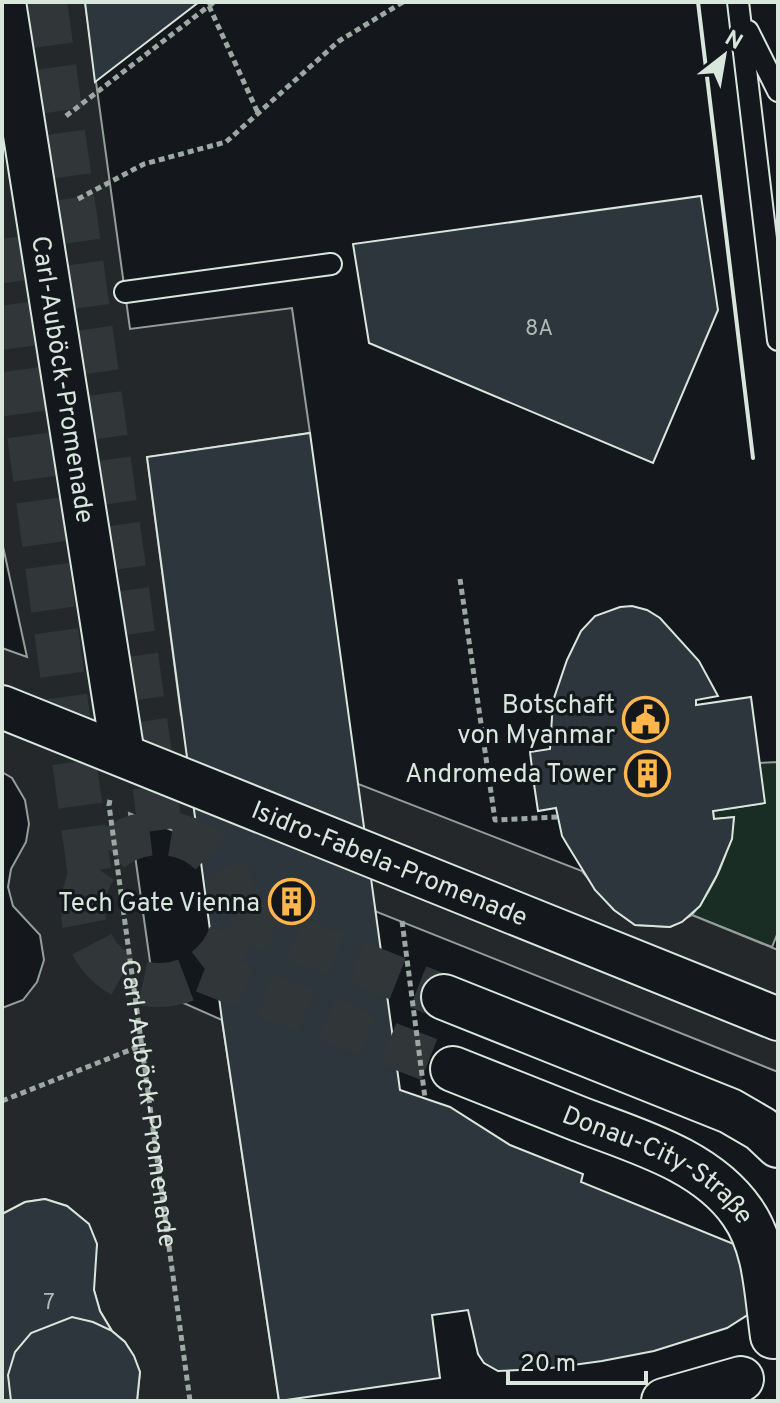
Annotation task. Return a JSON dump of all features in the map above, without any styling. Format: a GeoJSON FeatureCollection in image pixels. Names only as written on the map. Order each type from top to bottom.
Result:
{"type":"FeatureCollection","features":[{"type":"Feature","properties":{"kind":"main road"},"geometry":{"type":"LineString","coordinates":[[444,997],[730,1111],[761,1129],[778,1145]]}},
{"type":"Feature","properties":{"kind":"main road","name":"Donau-City-Straße"},"geometry":{"type":"LineString","coordinates":[[439,1083],[656,1149],[707,1176],[743,1213],[753,1232],[761,1255],[776,1335]]}},
{"type":"Feature","properties":{"kind":"main road"},"geometry":{"type":"LineString","coordinates":[[664,1401],[739,1390],[776,1335]]}},
{"type":"Feature","properties":{"kind":"street","name":"Carl-Auböck-Promenade"},"geometry":{"type":"LineString","coordinates":[[4,2],[123,755]]}},
{"type":"Feature","properties":{"kind":"street","name":"Isidro-Fabela-Promenade"},"geometry":{"type":"LineString","coordinates":[[2,707],[778,1019]]}},
{"type":"Feature","properties":{"kind":"lane"},"geometry":{"type":"LineString","coordinates":[[740,10],[778,91]]}},
{"type":"Feature","properties":{"kind":"lane"},"geometry":{"type":"LineString","coordinates":[[740,10],[778,340]]}},
{"type":"Feature","properties":{"kind":"lane"},"geometry":{"type":"LineString","coordinates":[[125,292],[331,264]]}},
{"type":"Feature","properties":{"kind":"path"},"geometry":{"type":"LineString","coordinates":[[38,220],[144,164],[226,142],[339,41],[403,2]]}},
{"type":"Feature","properties":{"kind":"path"},"geometry":{"type":"LineString","coordinates":[[27,145],[212,4],[258,113]]}},
{"type":"Feature","properties":{"kind":"path"},"geometry":{"type":"LineString","coordinates":[[460,579],[495,820],[557,817]]}},
{"type":"Feature","properties":{"kind":"path","name":"Carl-Auböck-Promenade"},"geometry":{"type":"LineString","coordinates":[[109,805],[190,1401]]}},
{"type":"Feature","properties":{"kind":"path"},"geometry":{"type":"LineString","coordinates":[[402,921],[439,1083]]}},
{"type":"Feature","properties":{"kind":"path"},"geometry":{"type":"LineString","coordinates":[[2,1101],[140,1046]]}},
{"type":"Feature","properties":{"kind":"green space"},"geometry":{"type":"Polygon","coordinates":[[[778,762],[778,932],[772,947],[692,915],[714,881],[732,830],[734,817],[714,819],[713,811],[764,803],[759,763],[778,762]]]}},
{"type":"Feature","properties":{"kind":"shaded area"},"geometry":{"type":"Polygon","coordinates":[[[2,2],[85,2],[130,329],[292,308],[310,433],[147,457],[181,715],[582,871],[614,910],[635,925],[670,927],[692,915],[778,950],[778,1072],[129,813],[154,990],[222,1020],[279,1401],[137,1401],[140,1372],[125,1342],[112,1331],[100,1311],[94,1290],[89,1224],[67,1206],[45,1199],[25,1202],[2,1214],[2,1008],[23,1000],[37,982],[44,960],[40,935],[13,906],[8,887],[11,869],[26,842],[29,824],[25,800],[12,778],[2,772],[2,648],[27,657],[2,542],[2,2]]]}},
{"type":"Feature","properties":{"kind":"building"},"geometry":{"type":"Polygon","coordinates":[[[85,2],[199,2],[95,82],[85,2]]]}},
{"type":"Feature","properties":{"kind":"building"},"geometry":{"type":"Polygon","coordinates":[[[701,196],[718,310],[653,463],[369,343],[353,244],[701,196]]]}},
{"type":"Feature","properties":{"kind":"building","name":"Tech Gate Vienna"},"geometry":{"type":"Polygon","coordinates":[[[310,433],[400,1090],[450,1107],[510,1145],[583,1174],[581,1182],[778,1262],[768,1302],[727,1328],[654,1351],[602,1361],[544,1369],[498,1371],[484,1363],[478,1354],[468,1310],[432,1315],[440,1378],[279,1401],[222,1020],[147,457],[310,433]]]}},
{"type":"Feature","properties":{"kind":"building","name":"Andromeda Tower"},"geometry":{"type":"Polygon","coordinates":[[[632,606],[660,618],[699,661],[718,696],[696,700],[696,705],[751,697],[765,803],[713,811],[714,819],[734,817],[732,839],[700,906],[682,922],[670,927],[635,925],[614,910],[595,890],[562,836],[556,808],[538,811],[530,752],[550,749],[553,701],[581,631],[595,616],[632,606]]]}},
{"type":"Feature","properties":{"kind":"building"},"geometry":{"type":"Polygon","coordinates":[[[45,1199],[67,1206],[89,1224],[97,1244],[94,1290],[100,1311],[112,1331],[125,1342],[134,1356],[140,1372],[137,1401],[2,1401],[2,1214],[25,1202],[45,1199]]]}},
{"type":"Feature","properties":{"kind":"building"},"geometry":{"type":"Polygon","coordinates":[[[45,1199],[67,1206],[89,1224],[97,1244],[94,1290],[100,1311],[112,1331],[72,1317],[31,1333],[15,1352],[8,1375],[11,1401],[2,1401],[2,1214],[25,1202],[45,1199]]]}},
{"type":"Feature","properties":{"kind":"tunnel"},"geometry":{"type":"LineString","coordinates":[[45,2],[161,834]]}},
{"type":"Feature","properties":{"kind":"tunnel"},"geometry":{"type":"LineString","coordinates":[[2,239],[90,876]]}},
{"type":"Feature","properties":{"kind":"tunnel"},"geometry":{"type":"LineString","coordinates":[[159,833],[188,839],[212,856],[229,880],[235,909],[229,938],[212,962],[188,979],[159,985],[130,979],[106,962],[89,938],[83,909],[89,880],[106,856],[130,839],[159,833]]}},
{"type":"Feature","properties":{"kind":"tunnel"},"geometry":{"type":"LineString","coordinates":[[234,914],[444,997]]}},
{"type":"Feature","properties":{"kind":"tunnel"},"geometry":{"type":"LineString","coordinates":[[204,971],[453,1069]]}},
{"type":"Feature","properties":{"kind":"wall"},"geometry":{"type":"LineString","coordinates":[[698,2],[753,458]]}},
{"type":"Feature","properties":{"kind":"place","name":"Botschaft von Myanmar"},"geometry":{"type":"Point","coordinates":[646,719]}},
{"type":"Feature","properties":{"kind":"place","name":"Andromeda Tower"},"geometry":{"type":"Point","coordinates":[647,773]}},
{"type":"Feature","properties":{"kind":"place","name":"Tech Gate Vienna"},"geometry":{"type":"Point","coordinates":[291,902]}}]}
